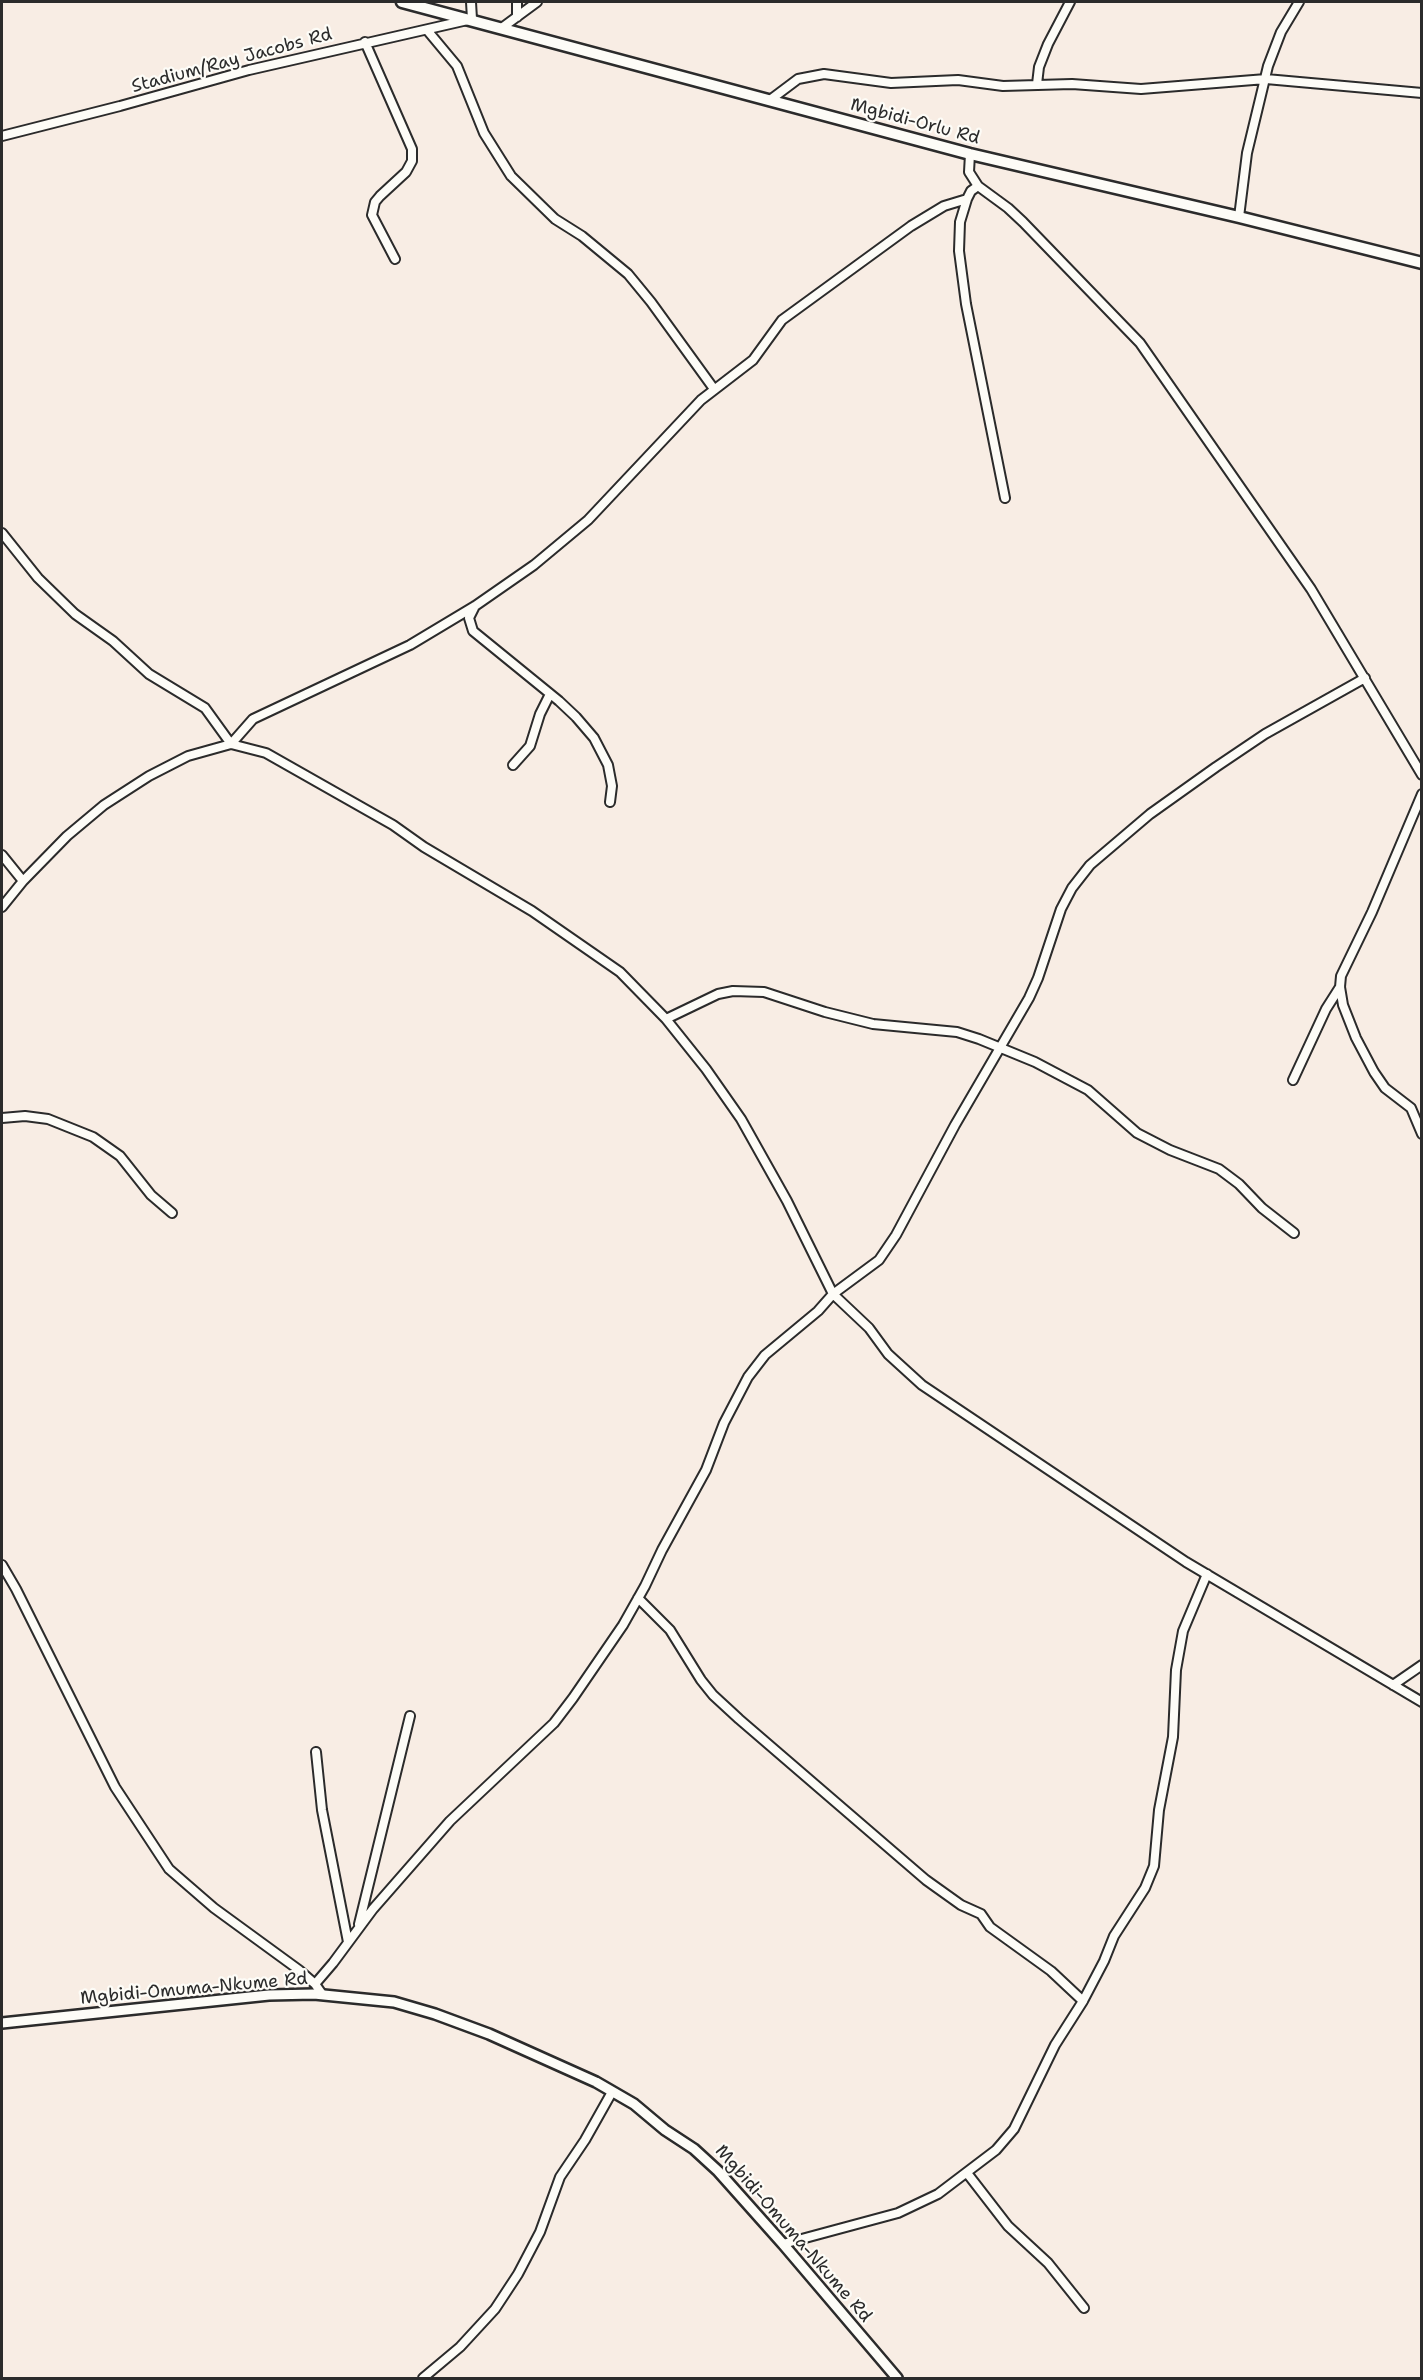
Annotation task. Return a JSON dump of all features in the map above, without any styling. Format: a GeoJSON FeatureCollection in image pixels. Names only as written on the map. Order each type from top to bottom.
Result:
{"type":"FeatureCollection","features":[{"type":"Feature","properties":{"kind":"main road","name":"Mgbidi-Orlu Rd"},"geometry":{"type":"LineString","coordinates":[[402,2],[503,27],[970,154],[1239,217],[1422,263]]}},
{"type":"Feature","properties":{"kind":"street"},"geometry":{"type":"LineString","coordinates":[[471,2],[472,19]]}},
{"type":"Feature","properties":{"kind":"street"},"geometry":{"type":"LineString","coordinates":[[517,2],[517,17]]}},
{"type":"Feature","properties":{"kind":"street"},"geometry":{"type":"LineString","coordinates":[[503,27],[537,2]]}},
{"type":"Feature","properties":{"kind":"street"},"geometry":{"type":"LineString","coordinates":[[1036,84],[1039,67],[1048,44],[1070,2]]}},
{"type":"Feature","properties":{"kind":"street"},"geometry":{"type":"LineString","coordinates":[[1239,217],[1247,153],[1268,66],[1281,32],[1299,2]]}},
{"type":"Feature","properties":{"kind":"street","name":"Stadium/Ray Jacobs Rd"},"geometry":{"type":"LineString","coordinates":[[2,136],[249,70],[472,19]]}},
{"type":"Feature","properties":{"kind":"street"},"geometry":{"type":"LineString","coordinates":[[427,30],[457,66],[484,133],[511,176],[555,219],[582,236],[628,274],[714,389]]}},
{"type":"Feature","properties":{"kind":"street"},"geometry":{"type":"LineString","coordinates":[[365,42],[412,149],[412,161],[406,172],[375,202],[372,215],[395,259]]}},
{"type":"Feature","properties":{"kind":"street"},"geometry":{"type":"LineString","coordinates":[[770,100],[798,79],[824,74],[891,83],[958,80],[1003,86],[1036,84],[1141,89],[1266,79],[1422,93]]}},
{"type":"Feature","properties":{"kind":"street"},"geometry":{"type":"LineString","coordinates":[[970,154],[969,172],[978,186],[1023,222],[1140,343],[1311,589],[1422,774]]}},
{"type":"Feature","properties":{"kind":"street"},"geometry":{"type":"LineString","coordinates":[[978,186],[966,199],[960,222],[959,252],[966,304],[1005,498]]}},
{"type":"Feature","properties":{"kind":"street"},"geometry":{"type":"LineString","coordinates":[[231,744],[253,719],[281,704],[386,658],[475,606],[534,566],[588,520],[701,400],[753,360],[782,320],[911,226],[944,206],[966,199]]}},
{"type":"Feature","properties":{"kind":"street"},"geometry":{"type":"LineString","coordinates":[[2,533],[38,578],[75,614],[113,641],[149,674],[205,708],[231,744]]}},
{"type":"Feature","properties":{"kind":"street"},"geometry":{"type":"LineString","coordinates":[[475,606],[469,618],[473,632],[576,717],[601,750],[608,765],[612,786],[610,802]]}},
{"type":"Feature","properties":{"kind":"street"},"geometry":{"type":"LineString","coordinates":[[315,1984],[373,1909],[450,1821],[554,1724],[623,1625],[706,1470],[723,1423],[748,1377],[765,1354],[818,1311],[833,1294],[879,1260],[896,1235],[1038,978],[1055,922],[1072,888],[1090,865],[1150,814],[1216,767],[1265,734],[1365,678]]}},
{"type":"Feature","properties":{"kind":"street"},"geometry":{"type":"LineString","coordinates":[[513,765],[530,746],[549,694]]}},
{"type":"Feature","properties":{"kind":"street"},"geometry":{"type":"LineString","coordinates":[[2,907],[23,881],[75,830],[104,806],[149,776],[188,756],[231,744],[266,753],[393,825],[424,847],[532,911],[620,972],[666,1019],[706,1069],[741,1119],[788,1201],[833,1294],[869,1328],[888,1354],[921,1385],[1207,1574],[1422,1702]]}},
{"type":"Feature","properties":{"kind":"street"},"geometry":{"type":"LineString","coordinates":[[1422,794],[1372,912],[1341,976],[1340,987],[1343,1005],[1356,1038],[1374,1072],[1385,1088],[1411,1108],[1422,1134]]}},
{"type":"Feature","properties":{"kind":"street"},"geometry":{"type":"LineString","coordinates":[[2,855],[23,881]]}},
{"type":"Feature","properties":{"kind":"street"},"geometry":{"type":"LineString","coordinates":[[1293,1080],[1326,1009],[1340,987]]}},
{"type":"Feature","properties":{"kind":"street"},"geometry":{"type":"LineString","coordinates":[[666,1019],[718,994],[733,991],[765,992],[825,1012],[873,1024],[957,1032],[1035,1062],[1088,1090],[1137,1132],[1170,1150],[1219,1169],[1294,1233]]}},
{"type":"Feature","properties":{"kind":"street"},"geometry":{"type":"LineString","coordinates":[[2,1118],[26,1116],[48,1119],[93,1137],[120,1156],[151,1195],[172,1213]]}},
{"type":"Feature","properties":{"kind":"street"},"geometry":{"type":"LineString","coordinates":[[2,1565],[115,1787],[169,1869],[214,1908],[315,1984],[322,1994]]}},
{"type":"Feature","properties":{"kind":"street"},"geometry":{"type":"LineString","coordinates":[[783,2244],[898,2213],[938,2194],[996,2150],[1014,2129],[1055,2045],[1083,2001],[1114,1936],[1145,1888],[1154,1866],[1159,1810],[1173,1737],[1176,1670],[1183,1631],[1207,1574]]}},
{"type":"Feature","properties":{"kind":"street"},"geometry":{"type":"LineString","coordinates":[[638,1598],[670,1630],[701,1680],[730,1711],[926,1880],[961,1905],[981,1914],[990,1927],[1051,1971],[1083,2001]]}},
{"type":"Feature","properties":{"kind":"street"},"geometry":{"type":"LineString","coordinates":[[1393,1685],[1422,1665]]}},
{"type":"Feature","properties":{"kind":"street"},"geometry":{"type":"LineString","coordinates":[[357,1929],[410,1716]]}},
{"type":"Feature","properties":{"kind":"street"},"geometry":{"type":"LineString","coordinates":[[316,1752],[322,1810],[348,1942]]}},
{"type":"Feature","properties":{"kind":"street","name":"Mgbidi-Omuma-Nkume Rd"},"geometry":{"type":"LineString","coordinates":[[2,2024],[269,1995],[322,1994],[394,2002],[435,2014],[531,2052],[634,2104],[665,2130],[694,2149],[783,2244],[897,2379]]}},
{"type":"Feature","properties":{"kind":"street"},"geometry":{"type":"LineString","coordinates":[[423,2379],[460,2347],[488,2317],[518,2274],[540,2232],[560,2177],[585,2140],[612,2092]]}},
{"type":"Feature","properties":{"kind":"street"},"geometry":{"type":"LineString","coordinates":[[967,2173],[1008,2226],[1048,2263],[1084,2308]]}}]}
